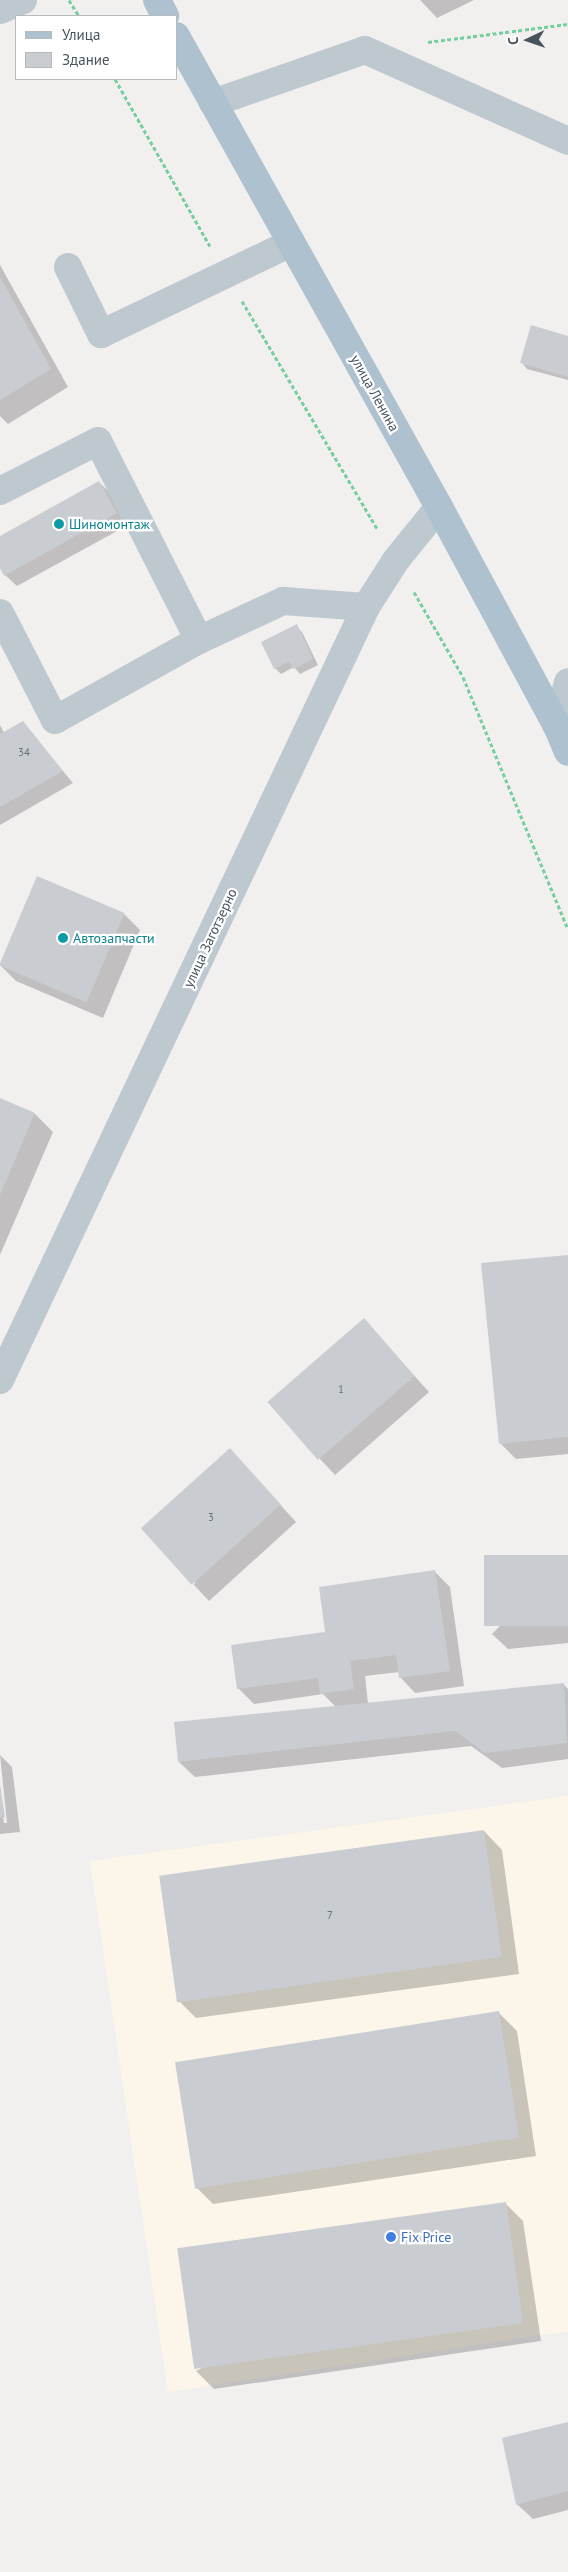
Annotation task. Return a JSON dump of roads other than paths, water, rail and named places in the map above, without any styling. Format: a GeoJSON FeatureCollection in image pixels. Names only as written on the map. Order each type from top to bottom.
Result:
{"type":"FeatureCollection","features":[{"type":"Feature","properties":{"kind":"main road"},"geometry":{"type":"LineString","coordinates":[[157,0],[165,15]]}},
{"type":"Feature","properties":{"kind":"main road","name":"улица Ленина"},"geometry":{"type":"LineString","coordinates":[[178,40],[438,507],[557,726],[568,752]]}},
{"type":"Feature","properties":{"kind":"street"},"geometry":{"type":"LineString","coordinates":[[0,10],[23,0]]}},
{"type":"Feature","properties":{"kind":"street"},"geometry":{"type":"LineString","coordinates":[[213,103],[365,50],[568,141]]}},
{"type":"Feature","properties":{"kind":"street"},"geometry":{"type":"LineString","coordinates":[[68,267],[101,334],[291,243]]}},
{"type":"Feature","properties":{"kind":"street"},"geometry":{"type":"LineString","coordinates":[[0,491],[98,442],[199,640]]}},
{"type":"Feature","properties":{"kind":"street","name":"улица Заготзерно"},"geometry":{"type":"LineString","coordinates":[[0,1380],[366,607],[396,560],[438,507]]}},
{"type":"Feature","properties":{"kind":"street"},"geometry":{"type":"LineString","coordinates":[[0,613],[55,720],[199,640],[283,601],[366,607]]}},
{"type":"Feature","properties":{"kind":"street"},"geometry":{"type":"LineString","coordinates":[[557,726],[568,682]]}},
{"type":"Feature","properties":{"kind":"place","name":"Шиномонтаж"},"geometry":{"type":"Point","coordinates":[59,524]}},
{"type":"Feature","properties":{"kind":"place","name":"Автозапчасти"},"geometry":{"type":"Point","coordinates":[63,938]}},
{"type":"Feature","properties":{"kind":"place","name":"Fix Price"},"geometry":{"type":"Point","coordinates":[391,2237]}}]}
